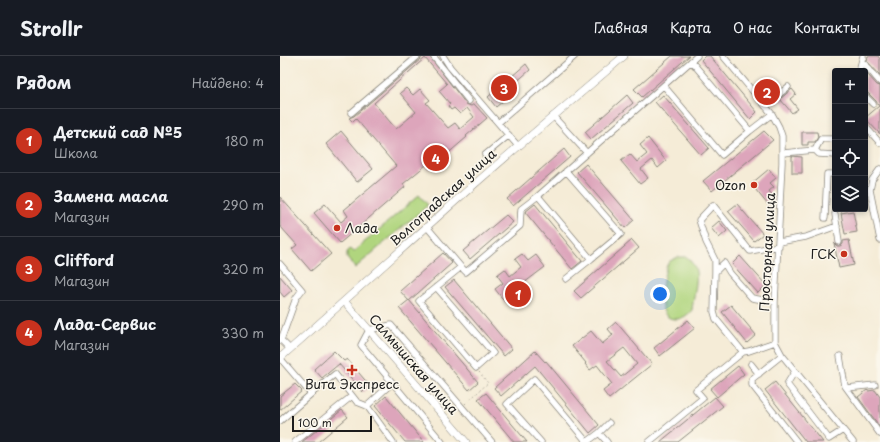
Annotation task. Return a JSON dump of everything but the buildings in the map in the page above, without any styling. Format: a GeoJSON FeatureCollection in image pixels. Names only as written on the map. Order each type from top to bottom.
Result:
{"type":"FeatureCollection","features":[{"type":"Feature","properties":{"kind":"main road","name":"Волгоградская улица"},"geometry":{"type":"LineString","coordinates":[[280,358],[345,302],[518,146],[624,56]]}},
{"type":"Feature","properties":{"kind":"main road","name":"Салмышская улица"},"geometry":{"type":"LineString","coordinates":[[345,302],[466,442]]}},
{"type":"Feature","properties":{"kind":"street"},"geometry":{"type":"LineString","coordinates":[[350,113],[418,56]]}},
{"type":"Feature","properties":{"kind":"street"},"geometry":{"type":"LineString","coordinates":[[433,56],[469,101]]}},
{"type":"Feature","properties":{"kind":"street"},"geometry":{"type":"LineString","coordinates":[[444,56],[450,67],[518,146]]}},
{"type":"Feature","properties":{"kind":"street"},"geometry":{"type":"LineString","coordinates":[[498,122],[575,56]]}},
{"type":"Feature","properties":{"kind":"street"},"geometry":{"type":"LineString","coordinates":[[427,227],[466,272],[520,226],[521,209],[538,196],[698,56]]}},
{"type":"Feature","properties":{"kind":"street","name":"Просторная улица"},"geometry":{"type":"LineString","coordinates":[[723,56],[772,114],[782,136],[783,153],[775,302],[775,342],[782,355],[853,442]]}},
{"type":"Feature","properties":{"kind":"street"},"geometry":{"type":"LineString","coordinates":[[863,59],[880,82]]}},
{"type":"Feature","properties":{"kind":"street"},"geometry":{"type":"LineString","coordinates":[[691,61],[750,131]]}},
{"type":"Feature","properties":{"kind":"street"},"geometry":{"type":"LineString","coordinates":[[664,86],[722,155],[772,114]]}},
{"type":"Feature","properties":{"kind":"street"},"geometry":{"type":"LineString","coordinates":[[765,106],[788,87]]}},
{"type":"Feature","properties":{"kind":"street"},"geometry":{"type":"LineString","coordinates":[[868,99],[873,104]]}},
{"type":"Feature","properties":{"kind":"street"},"geometry":{"type":"LineString","coordinates":[[553,116],[587,153]]}},
{"type":"Feature","properties":{"kind":"street"},"geometry":{"type":"LineString","coordinates":[[868,129],[880,143]]}},
{"type":"Feature","properties":{"kind":"street"},"geometry":{"type":"LineString","coordinates":[[485,155],[509,135]]}},
{"type":"Feature","properties":{"kind":"street"},"geometry":{"type":"LineString","coordinates":[[815,150],[821,139],[832,139]]}},
{"type":"Feature","properties":{"kind":"street"},"geometry":{"type":"LineString","coordinates":[[783,153],[815,150],[819,154],[832,155]]}},
{"type":"Feature","properties":{"kind":"street"},"geometry":{"type":"LineString","coordinates":[[880,169],[872,180],[870,190],[880,240]]}},
{"type":"Feature","properties":{"kind":"street"},"geometry":{"type":"LineString","coordinates":[[566,171],[621,234],[566,279]]}},
{"type":"Feature","properties":{"kind":"street"},"geometry":{"type":"LineString","coordinates":[[825,218],[827,174],[832,174]]}},
{"type":"Feature","properties":{"kind":"street"},"geometry":{"type":"LineString","coordinates":[[538,196],[591,259]]}},
{"type":"Feature","properties":{"kind":"street"},"geometry":{"type":"LineString","coordinates":[[743,352],[716,319],[714,312],[715,260],[706,242],[699,220],[713,205],[750,251],[806,237],[837,226]]}},
{"type":"Feature","properties":{"kind":"street"},"geometry":{"type":"LineString","coordinates":[[835,214],[839,242]]}},
{"type":"Feature","properties":{"kind":"street"},"geometry":{"type":"LineString","coordinates":[[715,272],[724,263],[730,273],[752,298],[775,302]]}},
{"type":"Feature","properties":{"kind":"street"},"geometry":{"type":"LineString","coordinates":[[280,264],[302,290],[296,298],[281,340],[290,349]]}},
{"type":"Feature","properties":{"kind":"street"},"geometry":{"type":"LineString","coordinates":[[436,287],[493,353],[476,368],[419,301],[436,287],[461,267]]}},
{"type":"Feature","properties":{"kind":"street"},"geometry":{"type":"LineString","coordinates":[[442,442],[361,345],[369,330],[392,325],[492,442]]}},
{"type":"Feature","properties":{"kind":"street"},"geometry":{"type":"LineString","coordinates":[[649,442],[703,398],[696,390],[743,352],[775,342]]}},
{"type":"Feature","properties":{"kind":"street"},"geometry":{"type":"LineString","coordinates":[[782,355],[752,379],[752,386],[797,442]]}},
{"type":"Feature","properties":{"kind":"street"},"geometry":{"type":"LineString","coordinates":[[840,356],[845,386],[880,434]]}},
{"type":"Feature","properties":{"kind":"street"},"geometry":{"type":"LineString","coordinates":[[280,358],[311,394]]}},
{"type":"Feature","properties":{"kind":"street"},"geometry":{"type":"LineString","coordinates":[[752,364],[759,374]]}},
{"type":"Feature","properties":{"kind":"street"},"geometry":{"type":"LineString","coordinates":[[795,371],[787,384],[829,439],[843,430]]}},
{"type":"Feature","properties":{"kind":"street"},"geometry":{"type":"LineString","coordinates":[[280,421],[334,374],[357,402],[367,406],[389,441]]}},
{"type":"Feature","properties":{"kind":"street"},"geometry":{"type":"LineString","coordinates":[[541,442],[507,404],[534,379],[587,442],[610,423]]}},
{"type":"Feature","properties":{"kind":"street"},"geometry":{"type":"LineString","coordinates":[[367,406],[392,383]]}},
{"type":"Feature","properties":{"kind":"street"},"geometry":{"type":"LineString","coordinates":[[847,388],[875,385]]}},
{"type":"Feature","properties":{"kind":"street"},"geometry":{"type":"LineString","coordinates":[[295,442],[352,396]]}},
{"type":"Feature","properties":{"kind":"street"},"geometry":{"type":"LineString","coordinates":[[599,433],[607,442]]}},
{"type":"Feature","properties":{"kind":"path"},"geometry":{"type":"LineString","coordinates":[[462,407],[488,383],[476,368]]}},
{"type":"Feature","properties":{"kind":"green space"},"geometry":{"type":"Polygon","coordinates":[[[419,195],[428,205],[355,268],[347,258],[347,252],[350,249],[353,252],[419,195]]]}},
{"type":"Feature","properties":{"kind":"green space"},"geometry":{"type":"Polygon","coordinates":[[[678,257],[687,257],[692,263],[696,271],[696,279],[692,310],[689,314],[676,319],[669,318],[664,313],[661,297],[663,279],[667,265],[670,261],[678,257]]]}},
{"type":"Feature","properties":{"kind":"place","name":"Clifford"},"geometry":{"type":"Point","coordinates":[504,88]}},
{"type":"Feature","properties":{"kind":"place","name":"Замена масла"},"geometry":{"type":"Point","coordinates":[767,92]}},
{"type":"Feature","properties":{"kind":"place","name":"Лада-Сервис"},"geometry":{"type":"Point","coordinates":[436,158]}},
{"type":"Feature","properties":{"kind":"place","name":"Ozon"},"geometry":{"type":"Point","coordinates":[754,185]}},
{"type":"Feature","properties":{"kind":"place","name":"Лада"},"geometry":{"type":"Point","coordinates":[337,228]}},
{"type":"Feature","properties":{"kind":"place","name":"ГСК"},"geometry":{"type":"Point","coordinates":[844,254]}},
{"type":"Feature","properties":{"kind":"place","name":"Детский сад №5"},"geometry":{"type":"Point","coordinates":[518,294]}},
{"type":"Feature","properties":{"kind":"place","name":"Вита Экспресс"},"geometry":{"type":"Point","coordinates":[352,370]}}]}
